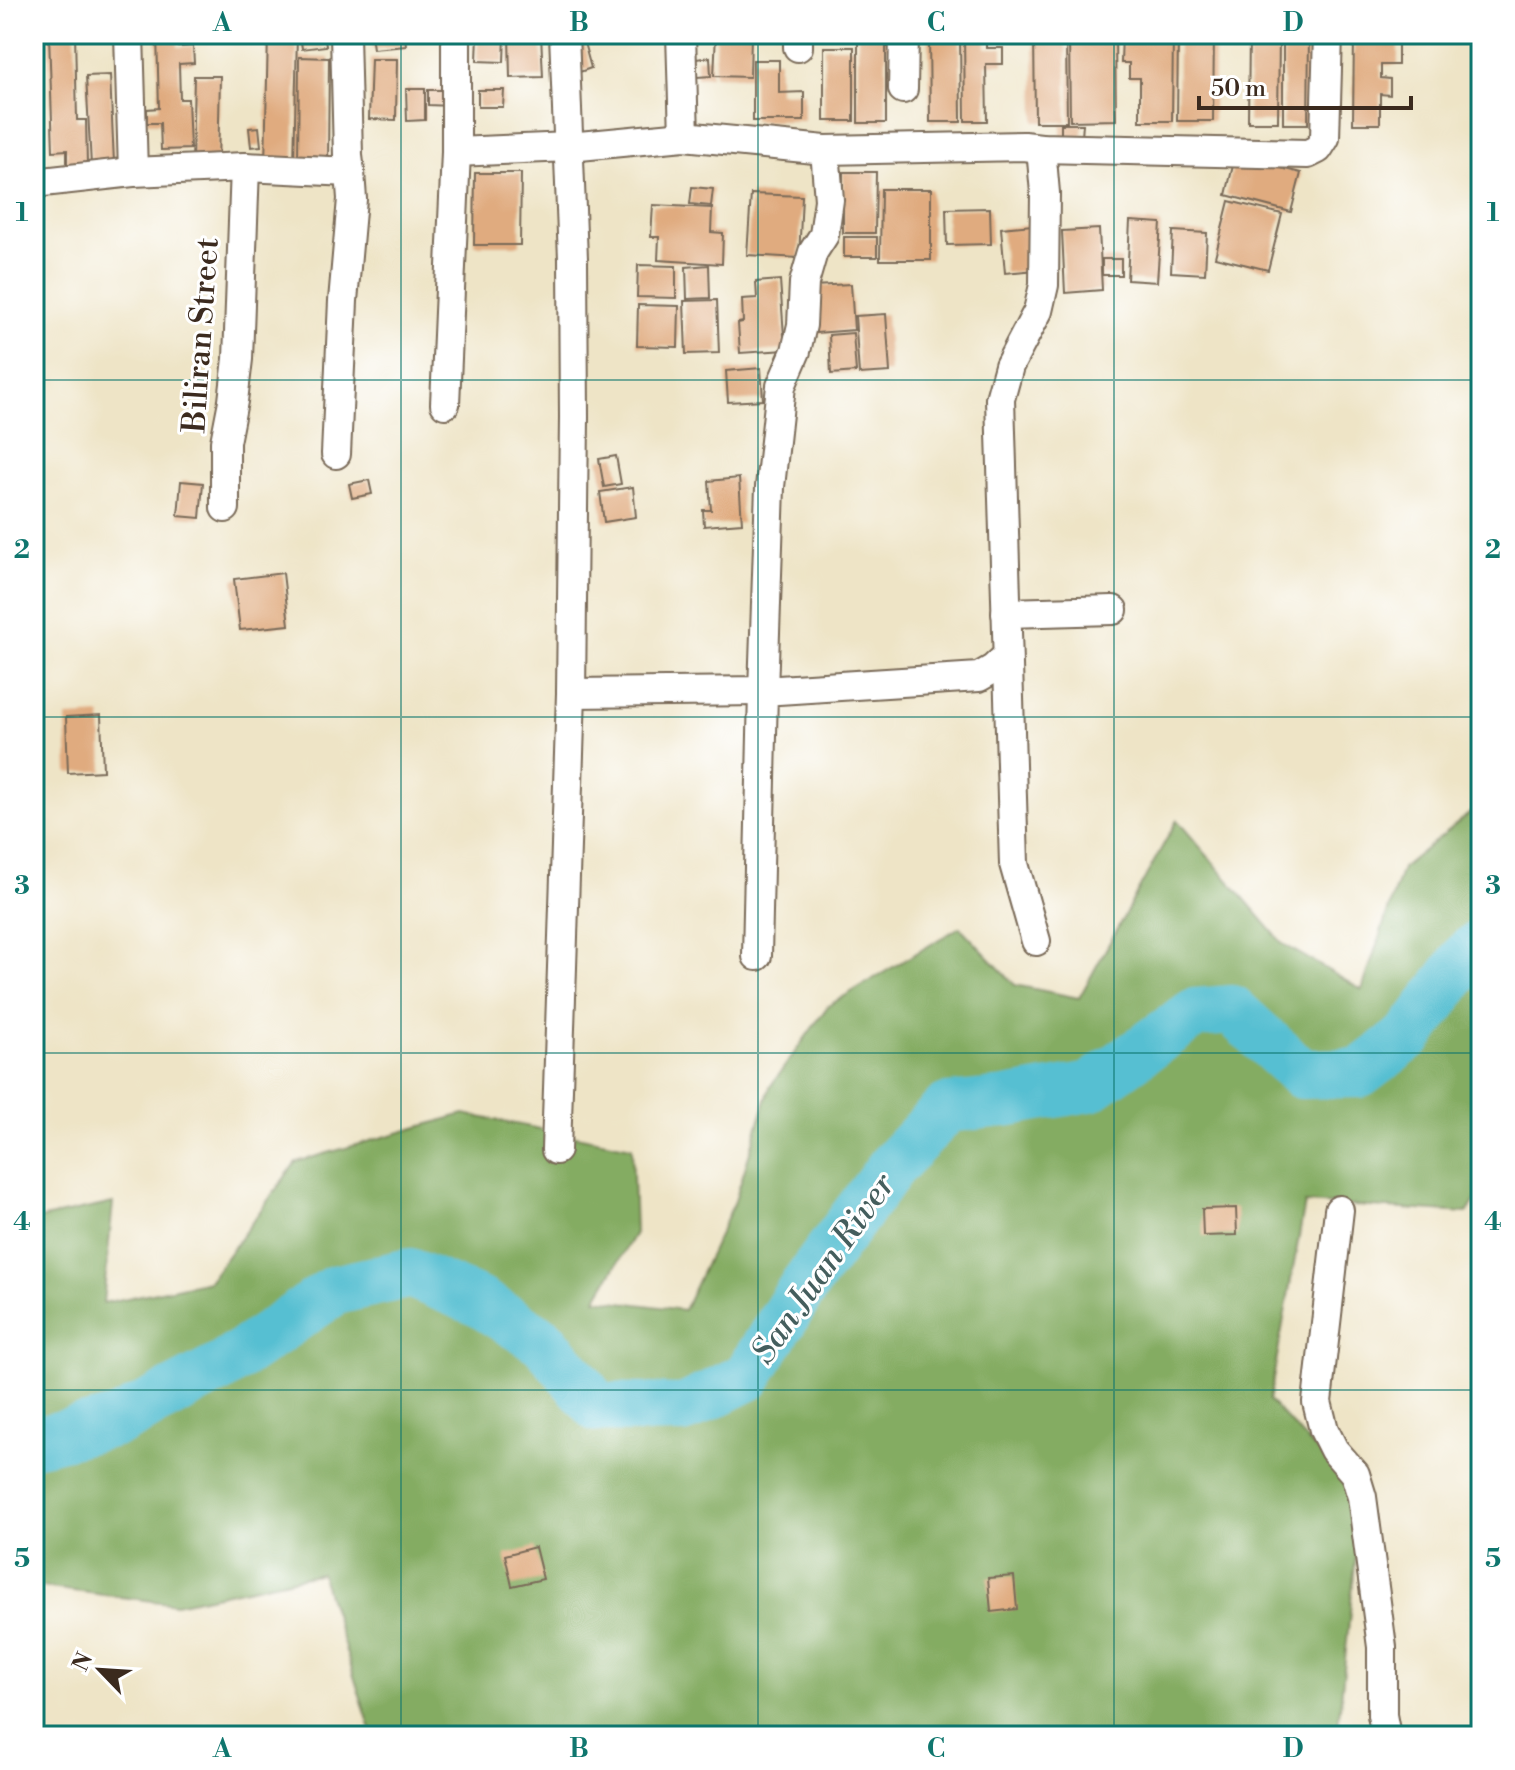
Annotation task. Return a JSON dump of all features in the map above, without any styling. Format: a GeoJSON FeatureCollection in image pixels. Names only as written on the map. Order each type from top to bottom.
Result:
{"type":"FeatureCollection","features":[{"type":"Feature","properties":{"kind":"street"},"geometry":{"type":"LineString","coordinates":[[129,34],[133,172]]}},
{"type":"Feature","properties":{"kind":"street"},"geometry":{"type":"LineString","coordinates":[[336,454],[343,301],[352,199],[345,34]]}},
{"type":"Feature","properties":{"kind":"street"},"geometry":{"type":"LineString","coordinates":[[445,404],[456,152],[456,34]]}},
{"type":"Feature","properties":{"kind":"street"},"geometry":{"type":"LineString","coordinates":[[556,1150],[571,693],[574,401],[573,259],[564,34]]}},
{"type":"Feature","properties":{"kind":"street"},"geometry":{"type":"LineString","coordinates":[[681,34],[684,136]]}},
{"type":"Feature","properties":{"kind":"street"},"geometry":{"type":"LineString","coordinates":[[903,89],[904,34]]}},
{"type":"Feature","properties":{"kind":"street"},"geometry":{"type":"LineString","coordinates":[[456,152],[569,147],[684,136],[825,150],[1024,146],[1308,154],[1318,149],[1325,138],[1328,34]]}},
{"type":"Feature","properties":{"kind":"street"},"geometry":{"type":"LineString","coordinates":[[1036,941],[1014,864],[1000,399],[1009,366],[1038,311],[1044,285],[1045,193],[1041,148]]}},
{"type":"Feature","properties":{"kind":"street"},"geometry":{"type":"LineString","coordinates":[[757,956],[770,487],[781,386],[796,351],[802,325],[804,283],[813,252],[824,235],[829,200],[825,150]]}},
{"type":"Feature","properties":{"kind":"street"},"geometry":{"type":"LineString","coordinates":[[34,183],[133,172],[245,167],[350,172]]}},
{"type":"Feature","properties":{"kind":"street","name":"Biliran Street"},"geometry":{"type":"LineString","coordinates":[[225,508],[225,442],[238,359],[245,167]]}},
{"type":"Feature","properties":{"kind":"street"},"geometry":{"type":"LineString","coordinates":[[1006,613],[1113,610]]}},
{"type":"Feature","properties":{"kind":"street"},"geometry":{"type":"LineString","coordinates":[[571,693],[763,691],[979,677],[1007,656]]}},
{"type":"Feature","properties":{"kind":"street"},"geometry":{"type":"LineString","coordinates":[[1339,1210],[1317,1402],[1324,1430],[1334,1450],[1355,1474],[1362,1497],[1382,1647],[1382,1715],[1386,1736]]}},
{"type":"Feature","properties":{"kind":"green space"},"geometry":{"type":"Polygon","coordinates":[[[1481,804],[1481,1192],[1467,1213],[1305,1203],[1269,1401],[1362,1497],[1337,1736],[373,1736],[321,1573],[176,1604],[34,1586],[34,1220],[113,1203],[103,1303],[209,1281],[296,1162],[464,1114],[632,1147],[635,1233],[596,1299],[684,1310],[735,1201],[770,1087],[828,1006],[960,927],[1015,985],[1079,998],[1177,820],[1283,944],[1362,990],[1402,868],[1481,804]]]}},
{"type":"Feature","properties":{"kind":"building"},"geometry":{"type":"Polygon","coordinates":[[[49,34],[75,34],[77,120],[86,120],[87,165],[67,166],[67,150],[53,151],[49,34]]]}},
{"type":"Feature","properties":{"kind":"building"},"geometry":{"type":"Polygon","coordinates":[[[157,34],[178,34],[178,47],[193,46],[194,63],[179,64],[180,99],[188,99],[190,149],[161,150],[160,123],[147,123],[147,109],[159,108],[157,34]]]}},
{"type":"Feature","properties":{"kind":"building"},"geometry":{"type":"Polygon","coordinates":[[[268,34],[297,34],[294,166],[265,166],[268,34]]]}},
{"type":"Feature","properties":{"kind":"building"},"geometry":{"type":"Polygon","coordinates":[[[300,34],[324,34],[326,46],[302,49],[300,34]]]}},
{"type":"Feature","properties":{"kind":"building"},"geometry":{"type":"Polygon","coordinates":[[[371,34],[405,34],[406,46],[373,49],[371,34]]]}},
{"type":"Feature","properties":{"kind":"building"},"geometry":{"type":"Polygon","coordinates":[[[478,34],[505,34],[504,62],[477,61],[478,34]]]}},
{"type":"Feature","properties":{"kind":"building"},"geometry":{"type":"Polygon","coordinates":[[[509,34],[541,34],[543,77],[510,78],[509,34]]]}},
{"type":"Feature","properties":{"kind":"building"},"geometry":{"type":"Polygon","coordinates":[[[716,34],[751,34],[750,77],[714,76],[716,34]]]}},
{"type":"Feature","properties":{"kind":"building"},"geometry":{"type":"Polygon","coordinates":[[[858,34],[898,34],[898,47],[886,47],[886,123],[858,123],[858,34]]]}},
{"type":"Feature","properties":{"kind":"building"},"geometry":{"type":"Polygon","coordinates":[[[929,34],[960,34],[961,122],[930,122],[929,34]]]}},
{"type":"Feature","properties":{"kind":"building"},"geometry":{"type":"Polygon","coordinates":[[[964,34],[986,34],[986,48],[1003,48],[1003,64],[986,64],[987,121],[965,121],[964,34]]]}},
{"type":"Feature","properties":{"kind":"building"},"geometry":{"type":"Polygon","coordinates":[[[1034,34],[1066,34],[1067,122],[1035,122],[1034,34]]]}},
{"type":"Feature","properties":{"kind":"building"},"geometry":{"type":"Polygon","coordinates":[[[1069,34],[1115,34],[1116,120],[1070,121],[1069,34]]]}},
{"type":"Feature","properties":{"kind":"building"},"geometry":{"type":"Polygon","coordinates":[[[1122,34],[1173,34],[1172,121],[1140,121],[1140,78],[1129,78],[1129,63],[1121,63],[1122,34]]]}},
{"type":"Feature","properties":{"kind":"building"},"geometry":{"type":"Polygon","coordinates":[[[1178,34],[1214,34],[1213,121],[1177,121],[1178,34]]]}},
{"type":"Feature","properties":{"kind":"building"},"geometry":{"type":"Polygon","coordinates":[[[1249,34],[1279,34],[1278,122],[1248,122],[1249,34]]]}},
{"type":"Feature","properties":{"kind":"building"},"geometry":{"type":"Polygon","coordinates":[[[1283,34],[1309,34],[1308,124],[1283,124],[1283,34]]]}},
{"type":"Feature","properties":{"kind":"building"},"geometry":{"type":"Polygon","coordinates":[[[1354,34],[1398,34],[1398,65],[1381,65],[1381,78],[1390,79],[1390,95],[1380,94],[1380,124],[1353,124],[1354,34]]]}},
{"type":"Feature","properties":{"kind":"building"},"geometry":{"type":"Polygon","coordinates":[[[583,39],[591,68],[577,73],[568,43],[583,39]]]}},
{"type":"Feature","properties":{"kind":"building"},"geometry":{"type":"Polygon","coordinates":[[[824,47],[854,47],[854,121],[824,121],[824,47]]]}},
{"type":"Feature","properties":{"kind":"building"},"geometry":{"type":"Polygon","coordinates":[[[299,57],[329,58],[328,164],[298,164],[299,57]]]}},
{"type":"Feature","properties":{"kind":"building"},"geometry":{"type":"Polygon","coordinates":[[[710,57],[711,76],[697,77],[696,59],[710,57]]]}},
{"type":"Feature","properties":{"kind":"building"},"geometry":{"type":"Polygon","coordinates":[[[371,59],[397,59],[396,120],[369,119],[371,59]]]}},
{"type":"Feature","properties":{"kind":"building"},"geometry":{"type":"Polygon","coordinates":[[[753,60],[779,60],[779,93],[804,92],[804,121],[753,121],[753,60]]]}},
{"type":"Feature","properties":{"kind":"building"},"geometry":{"type":"Polygon","coordinates":[[[110,75],[114,163],[91,165],[86,76],[110,75]]]}},
{"type":"Feature","properties":{"kind":"building"},"geometry":{"type":"Polygon","coordinates":[[[194,76],[220,76],[218,165],[192,164],[194,76]]]}},
{"type":"Feature","properties":{"kind":"building"},"geometry":{"type":"Polygon","coordinates":[[[406,89],[425,89],[425,120],[407,121],[406,89]]]}},
{"type":"Feature","properties":{"kind":"building"},"geometry":{"type":"Polygon","coordinates":[[[428,90],[451,90],[451,106],[428,105],[428,90]]]}},
{"type":"Feature","properties":{"kind":"building"},"geometry":{"type":"Polygon","coordinates":[[[478,90],[504,90],[503,107],[478,107],[478,90]]]}},
{"type":"Feature","properties":{"kind":"building"},"geometry":{"type":"Polygon","coordinates":[[[1061,124],[1083,124],[1082,137],[1061,137],[1061,124]]]}},
{"type":"Feature","properties":{"kind":"building"},"geometry":{"type":"Polygon","coordinates":[[[259,127],[261,146],[251,147],[249,128],[259,127]]]}},
{"type":"Feature","properties":{"kind":"building"},"geometry":{"type":"Polygon","coordinates":[[[1235,157],[1301,173],[1291,212],[1226,195],[1235,157]]]}},
{"type":"Feature","properties":{"kind":"building"},"geometry":{"type":"Polygon","coordinates":[[[843,172],[876,172],[875,233],[843,233],[843,172]]]}},
{"type":"Feature","properties":{"kind":"building"},"geometry":{"type":"Polygon","coordinates":[[[475,173],[521,173],[520,245],[474,245],[475,173]]]}},
{"type":"Feature","properties":{"kind":"building"},"geometry":{"type":"Polygon","coordinates":[[[692,187],[713,189],[711,206],[690,204],[692,187]]]}},
{"type":"Feature","properties":{"kind":"building"},"geometry":{"type":"Polygon","coordinates":[[[881,189],[931,189],[931,260],[880,260],[881,189]]]}},
{"type":"Feature","properties":{"kind":"building"},"geometry":{"type":"Polygon","coordinates":[[[751,194],[802,196],[799,258],[747,255],[751,194]]]}},
{"type":"Feature","properties":{"kind":"building"},"geometry":{"type":"Polygon","coordinates":[[[1229,201],[1282,214],[1268,270],[1215,257],[1229,201]]]}},
{"type":"Feature","properties":{"kind":"building"},"geometry":{"type":"Polygon","coordinates":[[[653,205],[712,208],[711,232],[723,233],[722,264],[658,260],[659,237],[651,237],[653,205]]]}},
{"type":"Feature","properties":{"kind":"building"},"geometry":{"type":"Polygon","coordinates":[[[990,208],[991,244],[947,245],[946,209],[990,208]]]}},
{"type":"Feature","properties":{"kind":"building"},"geometry":{"type":"Polygon","coordinates":[[[1130,221],[1161,223],[1157,282],[1127,280],[1130,221]]]}},
{"type":"Feature","properties":{"kind":"building"},"geometry":{"type":"Polygon","coordinates":[[[1032,225],[1036,270],[1005,273],[1001,228],[1032,225]]]}},
{"type":"Feature","properties":{"kind":"building"},"geometry":{"type":"Polygon","coordinates":[[[1099,229],[1102,290],[1065,293],[1062,231],[1099,229]]]}},
{"type":"Feature","properties":{"kind":"building"},"geometry":{"type":"Polygon","coordinates":[[[1173,231],[1207,233],[1205,274],[1171,272],[1173,231]]]}},
{"type":"Feature","properties":{"kind":"building"},"geometry":{"type":"Polygon","coordinates":[[[844,237],[877,237],[877,257],[844,257],[844,237]]]}},
{"type":"Feature","properties":{"kind":"building"},"geometry":{"type":"Polygon","coordinates":[[[1102,259],[1121,259],[1121,275],[1102,275],[1102,259]]]}},
{"type":"Feature","properties":{"kind":"building"},"geometry":{"type":"Polygon","coordinates":[[[638,265],[676,266],[676,298],[637,297],[638,265]]]}},
{"type":"Feature","properties":{"kind":"building"},"geometry":{"type":"Polygon","coordinates":[[[709,265],[710,298],[687,299],[686,267],[709,265]]]}},
{"type":"Feature","properties":{"kind":"building"},"geometry":{"type":"Polygon","coordinates":[[[780,280],[785,350],[740,353],[738,323],[743,322],[742,299],[757,298],[756,282],[780,280]]]}},
{"type":"Feature","properties":{"kind":"building"},"geometry":{"type":"Polygon","coordinates":[[[851,284],[854,330],[816,333],[813,286],[851,284]]]}},
{"type":"Feature","properties":{"kind":"building"},"geometry":{"type":"Polygon","coordinates":[[[717,300],[719,353],[686,354],[684,301],[717,300]]]}},
{"type":"Feature","properties":{"kind":"building"},"geometry":{"type":"Polygon","coordinates":[[[638,305],[679,306],[678,347],[637,346],[638,305]]]}},
{"type":"Feature","properties":{"kind":"building"},"geometry":{"type":"Polygon","coordinates":[[[886,314],[890,372],[859,374],[855,316],[886,314]]]}},
{"type":"Feature","properties":{"kind":"building"},"geometry":{"type":"Polygon","coordinates":[[[853,333],[856,372],[831,374],[829,335],[853,333]]]}},
{"type":"Feature","properties":{"kind":"building"},"geometry":{"type":"Polygon","coordinates":[[[761,368],[763,400],[728,402],[726,371],[761,368]]]}},
{"type":"Feature","properties":{"kind":"building"},"geometry":{"type":"Polygon","coordinates":[[[616,456],[621,484],[604,487],[599,459],[616,456]]]}},
{"type":"Feature","properties":{"kind":"building"},"geometry":{"type":"Polygon","coordinates":[[[739,478],[742,523],[704,526],[703,510],[711,510],[709,481],[739,478]]]}},
{"type":"Feature","properties":{"kind":"building"},"geometry":{"type":"Polygon","coordinates":[[[369,480],[372,494],[352,498],[349,484],[369,480]]]}},
{"type":"Feature","properties":{"kind":"building"},"geometry":{"type":"Polygon","coordinates":[[[181,481],[203,483],[200,518],[178,516],[181,481]]]}},
{"type":"Feature","properties":{"kind":"building"},"geometry":{"type":"Polygon","coordinates":[[[633,487],[636,517],[604,522],[600,492],[633,487]]]}},
{"type":"Feature","properties":{"kind":"building"},"geometry":{"type":"Polygon","coordinates":[[[283,573],[289,625],[240,630],[234,579],[283,573]]]}},
{"type":"Feature","properties":{"kind":"building"},"geometry":{"type":"Polygon","coordinates":[[[101,715],[103,771],[68,773],[66,717],[101,715]]]}},
{"type":"Feature","properties":{"kind":"building"},"geometry":{"type":"Polygon","coordinates":[[[1236,1208],[1237,1235],[1203,1236],[1202,1209],[1236,1208]]]}},
{"type":"Feature","properties":{"kind":"building"},"geometry":{"type":"Polygon","coordinates":[[[535,1547],[543,1579],[512,1586],[505,1555],[535,1547]]]}},
{"type":"Feature","properties":{"kind":"building"},"geometry":{"type":"Polygon","coordinates":[[[1014,1576],[1017,1609],[991,1612],[988,1578],[1014,1576]]]}},
{"type":"Feature","properties":{"kind":"waterway","name":"San Juan River"},"geometry":{"type":"LineString","coordinates":[[34,1442],[119,1421],[224,1366],[335,1290],[410,1273],[481,1303],[544,1342],[598,1407],[683,1409],[747,1377],[805,1284],[892,1166],[947,1108],[1005,1102],[1090,1087],[1195,1013],[1232,1010],[1302,1074],[1360,1073],[1410,1035],[1470,952],[1481,944]]}}]}
